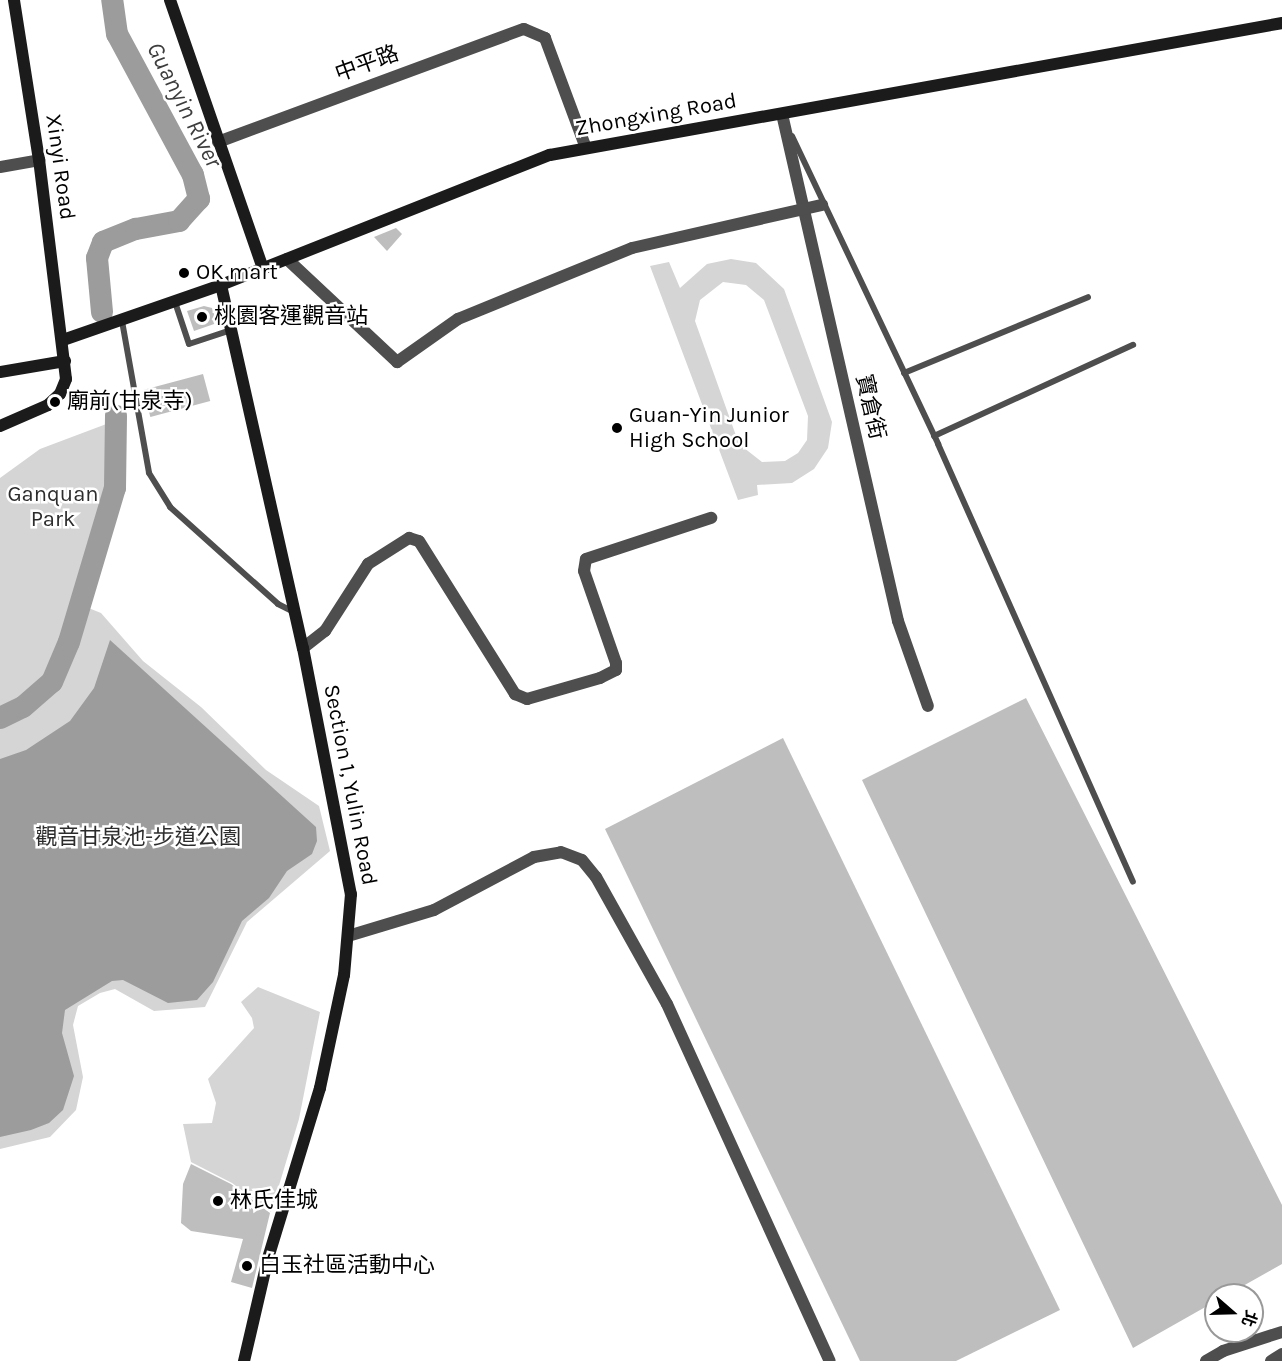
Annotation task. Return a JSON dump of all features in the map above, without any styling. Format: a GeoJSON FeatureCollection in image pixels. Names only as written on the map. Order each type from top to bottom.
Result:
{"type":"FeatureCollection","features":[{"type":"Feature","properties":{"kind":"street","name":"Xinyi Road"},"geometry":{"type":"LineString","coordinates":[[0,426],[48,405],[60,394],[66,379],[39,160],[14,0]]}},
{"type":"Feature","properties":{"kind":"street"},"geometry":{"type":"LineString","coordinates":[[170,0],[263,268]]}},
{"type":"Feature","properties":{"kind":"street","name":"Zhongxing Road"},"geometry":{"type":"LineString","coordinates":[[63,340],[221,285],[550,155],[1282,23]]}},
{"type":"Feature","properties":{"kind":"street","name":"中平路"},"geometry":{"type":"LineString","coordinates":[[218,142],[524,29],[545,38],[586,148]]}},
{"type":"Feature","properties":{"kind":"street","name":"寶倉街"},"geometry":{"type":"LineString","coordinates":[[782,114],[898,621],[928,706]]}},
{"type":"Feature","properties":{"kind":"street"},"geometry":{"type":"LineString","coordinates":[[0,167],[39,160]]}},
{"type":"Feature","properties":{"kind":"street"},"geometry":{"type":"LineString","coordinates":[[287,259],[397,362],[458,319],[632,248],[822,204]]}},
{"type":"Feature","properties":{"kind":"street","name":"Section 1, Yulin Road"},"geometry":{"type":"LineString","coordinates":[[221,285],[303,648],[351,894],[344,975],[320,1088],[268,1258],[244,1361]]}},
{"type":"Feature","properties":{"kind":"street"},"geometry":{"type":"LineString","coordinates":[[0,372],[65,361]]}},
{"type":"Feature","properties":{"kind":"street"},"geometry":{"type":"LineString","coordinates":[[303,648],[325,631],[368,564],[409,538],[419,542],[515,694],[527,699],[600,678],[616,670],[616,663],[584,571],[586,559],[711,518]]}},
{"type":"Feature","properties":{"kind":"street"},"geometry":{"type":"LineString","coordinates":[[348,936],[434,910],[534,857],[561,852],[582,860],[596,877],[668,1004],[830,1361]]}},
{"type":"Feature","properties":{"kind":"street"},"geometry":{"type":"LineString","coordinates":[[1206,1361],[1223,1351],[1282,1332]]}},
{"type":"Feature","properties":{"kind":"street"},"geometry":{"type":"LineString","coordinates":[[1271,1361],[1282,1354]]}},
{"type":"Feature","properties":{"kind":"lane"},"geometry":{"type":"LineString","coordinates":[[782,114],[822,204],[934,436],[1133,881]]}},
{"type":"Feature","properties":{"kind":"lane"},"geometry":{"type":"LineString","coordinates":[[904,373],[1088,297]]}},
{"type":"Feature","properties":{"kind":"lane"},"geometry":{"type":"LineString","coordinates":[[175,302],[189,344],[231,330]]}},
{"type":"Feature","properties":{"kind":"lane"},"geometry":{"type":"LineString","coordinates":[[122,321],[149,473],[170,507],[278,604],[294,613]]}},
{"type":"Feature","properties":{"kind":"lane"},"geometry":{"type":"LineString","coordinates":[[934,436],[1133,345]]}},
{"type":"Feature","properties":{"kind":"green space"},"geometry":{"type":"Polygon","coordinates":[[[731,259],[756,263],[784,289],[832,422],[828,448],[814,469],[792,483],[757,485],[758,495],[738,500],[650,266],[669,262],[680,288],[707,264],[731,259]],[[723,282],[700,300],[695,321],[739,444],[762,462],[785,461],[798,453],[807,440],[808,416],[764,300],[746,285],[723,282]]]}},
{"type":"Feature","properties":{"kind":"green space","name":"觀音甘泉池-步道公園"},"geometry":{"type":"Polygon","coordinates":[[[117,420],[115,488],[81,605],[101,613],[143,661],[201,707],[266,770],[319,806],[330,851],[247,922],[205,1007],[154,1011],[115,989],[100,993],[78,1006],[73,1025],[83,1077],[76,1110],[50,1137],[0,1149],[0,478],[40,449],[117,420]]]}},
{"type":"Feature","properties":{"kind":"green space"},"geometry":{"type":"Polygon","coordinates":[[[258,987],[320,1012],[299,1119],[271,1212],[232,1183],[191,1162],[183,1124],[212,1123],[216,1103],[208,1079],[254,1028],[252,1018],[241,1002],[258,987]]]}},
{"type":"Feature","properties":{"kind":"shaded area","name":"觀音甘泉池-步道公園"},"geometry":{"type":"Polygon","coordinates":[[[110,640],[316,827],[317,841],[312,854],[287,871],[269,898],[242,921],[213,982],[197,1000],[168,1003],[123,980],[112,981],[65,1010],[62,1033],[74,1076],[63,1110],[49,1123],[0,1137],[0,759],[26,750],[70,721],[94,688],[110,640]]]}},
{"type":"Feature","properties":{"kind":"building"},"geometry":{"type":"Polygon","coordinates":[[[396,228],[402,234],[387,251],[374,237],[396,228]]]}},
{"type":"Feature","properties":{"kind":"building","name":"桃園客運觀音站"},"geometry":{"type":"Polygon","coordinates":[[[204,306],[212,308],[217,323],[194,331],[187,311],[204,306]]]}},
{"type":"Feature","properties":{"kind":"building"},"geometry":{"type":"Polygon","coordinates":[[[203,374],[210,401],[150,417],[143,390],[203,374]]]}},
{"type":"Feature","properties":{"kind":"building"},"geometry":{"type":"Polygon","coordinates":[[[1026,698],[1282,1205],[1282,1264],[1248,1283],[1204,1283],[1204,1308],[1133,1348],[862,780],[1026,698]]]}},
{"type":"Feature","properties":{"kind":"building"},"geometry":{"type":"Polygon","coordinates":[[[783,738],[1060,1310],[956,1361],[860,1361],[605,829],[783,738]]]}},
{"type":"Feature","properties":{"kind":"building","name":"林氏佳城"},"geometry":{"type":"Polygon","coordinates":[[[191,1164],[231,1184],[270,1213],[252,1288],[231,1282],[243,1239],[191,1231],[181,1223],[183,1184],[191,1164]]]}},
{"type":"Feature","properties":{"kind":"waterway","name":"Guanyin River"},"geometry":{"type":"LineString","coordinates":[[102,312],[97,258],[103,242],[136,229],[179,221],[199,199],[193,175],[117,34],[112,0]]}},
{"type":"Feature","properties":{"kind":"waterway","name":"Guanyin River"},"geometry":{"type":"LineString","coordinates":[[0,718],[23,707],[52,682],[69,642],[115,488],[116,416]]}},
{"type":"Feature","properties":{"kind":"place","name":"OK mart"},"geometry":{"type":"Point","coordinates":[184,273]}},
{"type":"Feature","properties":{"kind":"place","name":"桃園客運觀音站"},"geometry":{"type":"Point","coordinates":[202,317]}},
{"type":"Feature","properties":{"kind":"place","name":"廟前(甘泉寺)"},"geometry":{"type":"Point","coordinates":[55,402]}},
{"type":"Feature","properties":{"kind":"place","name":"Guan-Yin Junior High School"},"geometry":{"type":"Point","coordinates":[617,428]}},
{"type":"Feature","properties":{"kind":"place","name":"林氏佳城"},"geometry":{"type":"Point","coordinates":[218,1201]}},
{"type":"Feature","properties":{"kind":"place","name":"白玉社區活動中心"},"geometry":{"type":"Point","coordinates":[247,1266]}},
{"type":"Feature","properties":{"kind":"park label","name":"Ganquan Park"},"geometry":{"type":"Point","coordinates":[53,506]}}]}
